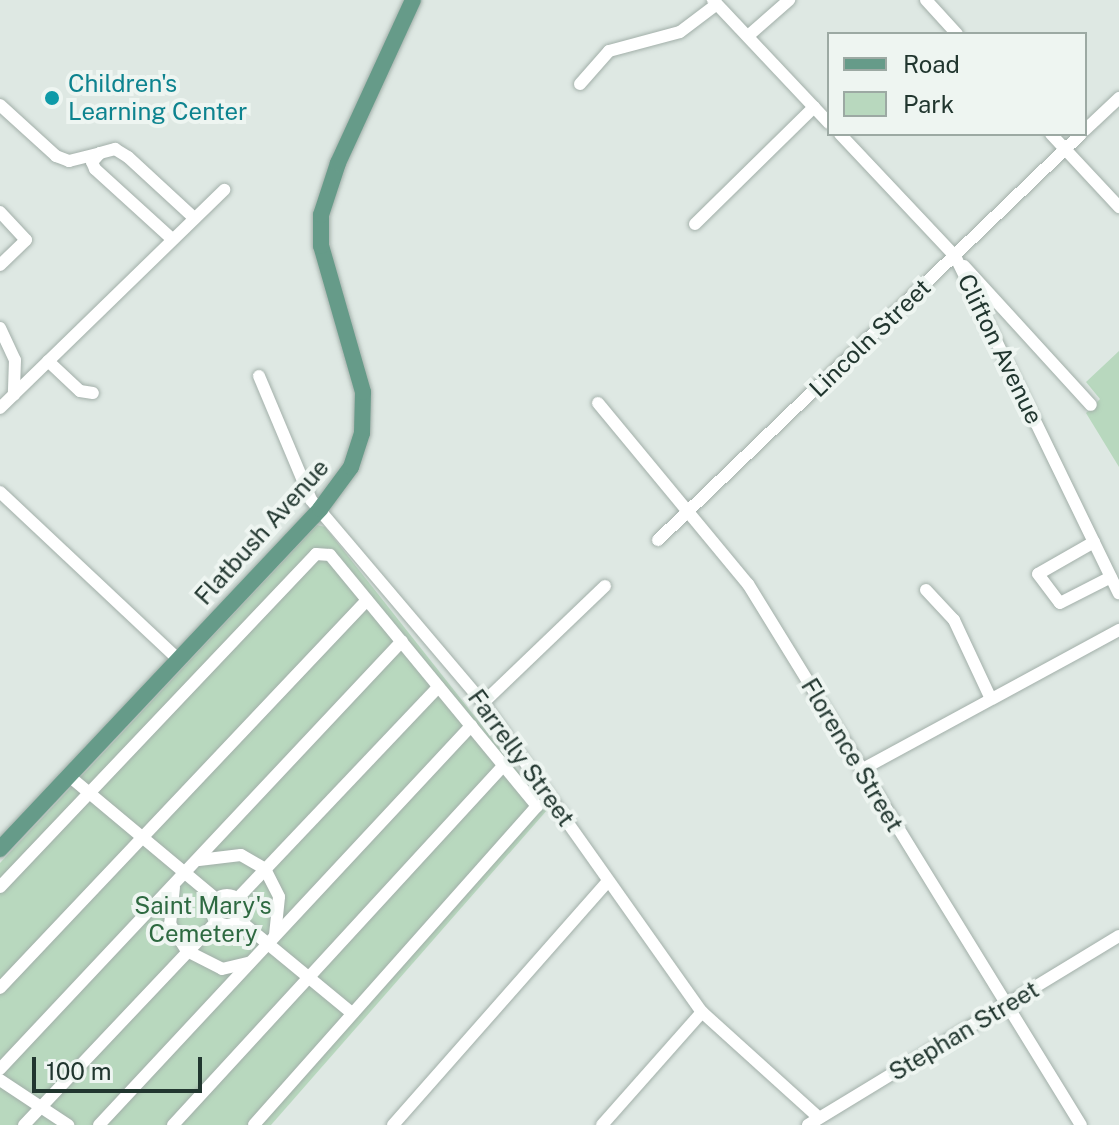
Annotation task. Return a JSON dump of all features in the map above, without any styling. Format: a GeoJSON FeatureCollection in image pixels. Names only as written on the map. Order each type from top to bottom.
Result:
{"type":"FeatureCollection","features":[{"type":"Feature","properties":{"kind":"main road","name":"Flatbush Avenue"},"geometry":{"type":"LineString","coordinates":[[0,849],[320,509],[355,459],[364,412],[355,352],[321,246],[321,215],[338,163],[413,0]]}},
{"type":"Feature","properties":{"kind":"street"},"geometry":{"type":"LineString","coordinates":[[748,36],[789,0]]}},
{"type":"Feature","properties":{"kind":"street"},"geometry":{"type":"LineString","coordinates":[[926,0],[955,32]]}},
{"type":"Feature","properties":{"kind":"street"},"geometry":{"type":"LineString","coordinates":[[580,84],[609,51],[680,32],[715,2],[827,121]]}},
{"type":"Feature","properties":{"kind":"street","name":"Lincoln Street"},"geometry":{"type":"LineString","coordinates":[[1087,128],[1119,98]]}},
{"type":"Feature","properties":{"kind":"street"},"geometry":{"type":"LineString","coordinates":[[0,105],[56,156],[69,161],[115,149],[128,157],[193,217]]}},
{"type":"Feature","properties":{"kind":"street"},"geometry":{"type":"LineString","coordinates":[[695,224],[814,107]]}},
{"type":"Feature","properties":{"kind":"street","name":"Clifton Avenue"},"geometry":{"type":"LineString","coordinates":[[842,136],[955,256],[1119,593]]}},
{"type":"Feature","properties":{"kind":"street"},"geometry":{"type":"LineString","coordinates":[[1053,136],[1119,207]]}},
{"type":"Feature","properties":{"kind":"street","name":"Lincoln Street"},"geometry":{"type":"LineString","coordinates":[[658,540],[1079,136]]}},
{"type":"Feature","properties":{"kind":"street"},"geometry":{"type":"LineString","coordinates":[[100,153],[92,162],[95,169],[172,239]]}},
{"type":"Feature","properties":{"kind":"street"},"geometry":{"type":"LineString","coordinates":[[0,408],[224,190]]}},
{"type":"Feature","properties":{"kind":"street"},"geometry":{"type":"LineString","coordinates":[[0,212],[26,240],[0,265]]}},
{"type":"Feature","properties":{"kind":"street"},"geometry":{"type":"LineString","coordinates":[[955,256],[1091,405]]}},
{"type":"Feature","properties":{"kind":"street"},"geometry":{"type":"LineString","coordinates":[[0,328],[15,360],[14,395]]}},
{"type":"Feature","properties":{"kind":"street"},"geometry":{"type":"LineString","coordinates":[[48,361],[80,391],[93,393]]}},
{"type":"Feature","properties":{"kind":"street","name":"Farrelly Street"},"geometry":{"type":"LineString","coordinates":[[259,376],[311,500],[483,703],[702,1012],[812,1122]]}},
{"type":"Feature","properties":{"kind":"street","name":"Florence Street"},"geometry":{"type":"LineString","coordinates":[[598,403],[748,584],[1081,1125]]}},
{"type":"Feature","properties":{"kind":"street"},"geometry":{"type":"LineString","coordinates":[[0,492],[178,659]]}},
{"type":"Feature","properties":{"kind":"street"},"geometry":{"type":"LineString","coordinates":[[1094,542],[1038,574],[1060,603],[1111,577]]}},
{"type":"Feature","properties":{"kind":"street"},"geometry":{"type":"LineString","coordinates":[[0,887],[311,557],[330,555],[537,806],[254,1125]]}},
{"type":"Feature","properties":{"kind":"street"},"geometry":{"type":"LineString","coordinates":[[483,703],[605,586]]}},
{"type":"Feature","properties":{"kind":"street"},"geometry":{"type":"LineString","coordinates":[[926,590],[954,620],[990,697]]}},
{"type":"Feature","properties":{"kind":"street"},"geometry":{"type":"LineString","coordinates":[[0,988],[367,600]]}},
{"type":"Feature","properties":{"kind":"street"},"geometry":{"type":"LineString","coordinates":[[861,770],[990,697],[1119,630]]}},
{"type":"Feature","properties":{"kind":"street"},"geometry":{"type":"LineString","coordinates":[[0,1069],[402,641]]}},
{"type":"Feature","properties":{"kind":"street"},"geometry":{"type":"LineString","coordinates":[[238,898],[438,687]]}},
{"type":"Feature","properties":{"kind":"street"},"geometry":{"type":"LineString","coordinates":[[99,1125],[471,726]]}},
{"type":"Feature","properties":{"kind":"street"},"geometry":{"type":"LineString","coordinates":[[173,1125],[504,765]]}},
{"type":"Feature","properties":{"kind":"street"},"geometry":{"type":"LineString","coordinates":[[69,776],[183,875],[216,899]]}},
{"type":"Feature","properties":{"kind":"street"},"geometry":{"type":"LineString","coordinates":[[254,959],[237,969],[222,969],[187,951],[170,924],[183,875],[220,854],[241,855],[265,869],[280,908],[271,941]]}},
{"type":"Feature","properties":{"kind":"street"},"geometry":{"type":"LineString","coordinates":[[393,1125],[607,882]]}},
{"type":"Feature","properties":{"kind":"street"},"geometry":{"type":"LineString","coordinates":[[227,894],[238,898],[243,909],[239,920],[228,925],[217,921],[212,911],[216,899],[227,894]]}},
{"type":"Feature","properties":{"kind":"street"},"geometry":{"type":"LineString","coordinates":[[239,920],[271,941],[309,978],[352,1013]]}},
{"type":"Feature","properties":{"kind":"street"},"geometry":{"type":"LineString","coordinates":[[24,1125],[217,921]]}},
{"type":"Feature","properties":{"kind":"street","name":"Stephan Street"},"geometry":{"type":"LineString","coordinates":[[812,1122],[1119,936]]}},
{"type":"Feature","properties":{"kind":"street"},"geometry":{"type":"LineString","coordinates":[[602,1125],[702,1012]]}},
{"type":"Feature","properties":{"kind":"street"},"geometry":{"type":"LineString","coordinates":[[0,1080],[68,1125]]}},
{"type":"Feature","properties":{"kind":"green space"},"geometry":{"type":"Polygon","coordinates":[[[1119,351],[1119,467],[1086,413],[1100,399],[1086,382],[1119,351]]]}},
{"type":"Feature","properties":{"kind":"green space","name":"Saint Mary's Cemetery"},"geometry":{"type":"Polygon","coordinates":[[[317,525],[325,527],[548,809],[271,1125],[0,1125],[0,863],[317,525]]]}},
{"type":"Feature","properties":{"kind":"place","name":"Children's Learning Center"},"geometry":{"type":"Point","coordinates":[52,98]}}]}
